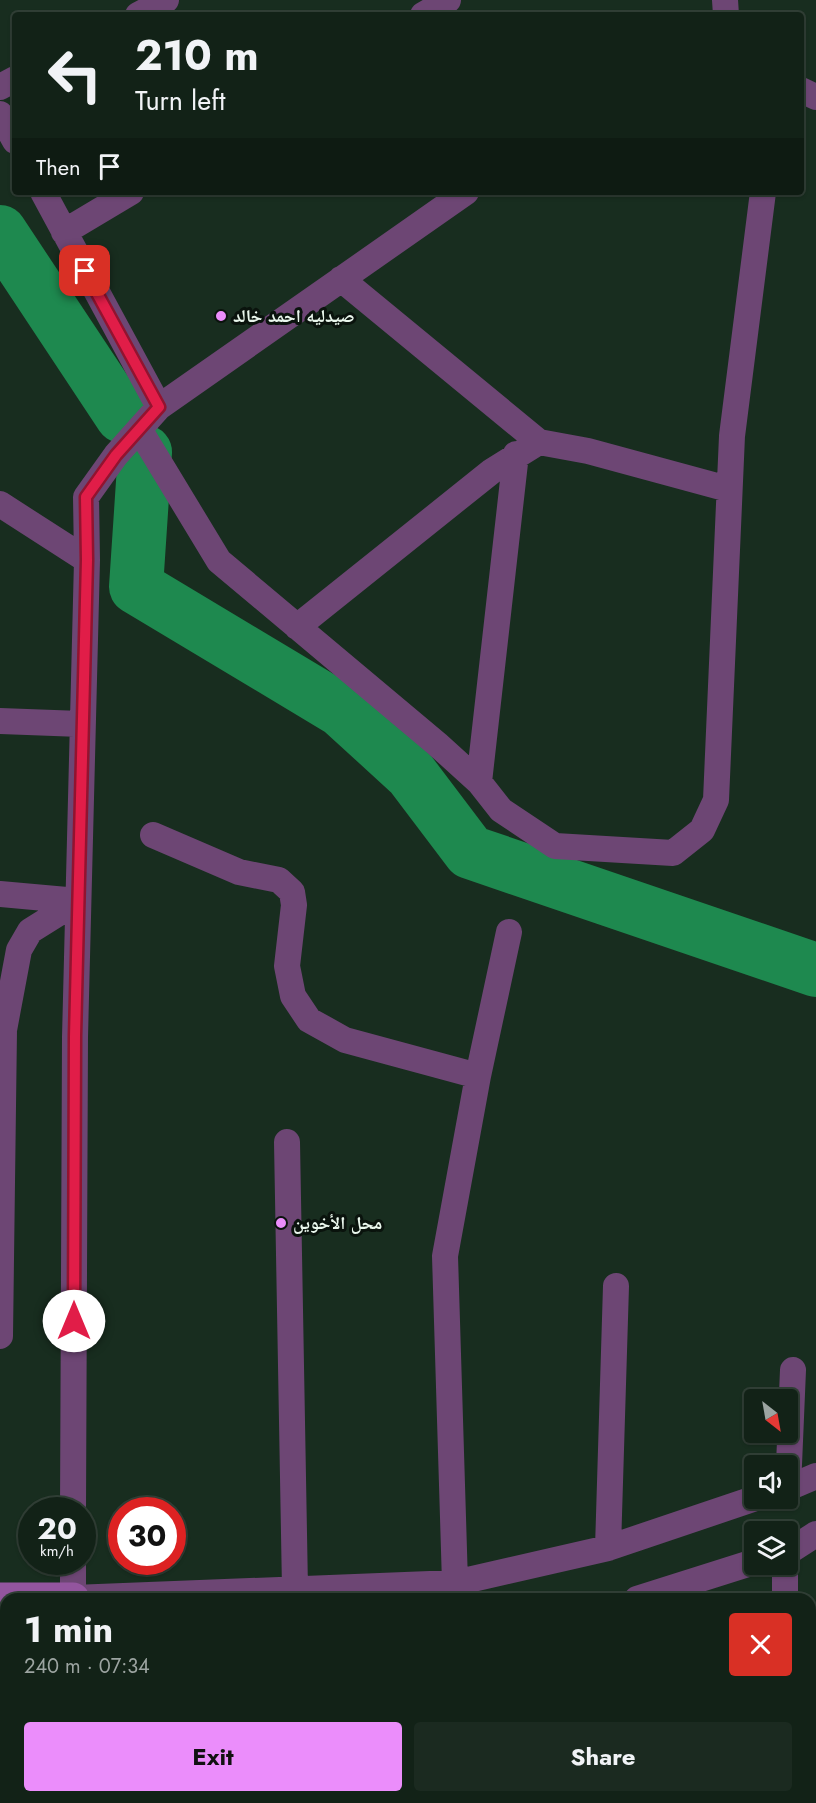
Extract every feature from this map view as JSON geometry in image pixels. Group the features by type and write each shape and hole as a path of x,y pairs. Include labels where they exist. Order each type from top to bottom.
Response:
{"street":[{"path":"144,12 166,0"},
{"path":"428,12 448,0"},
{"path":"0,114 12,136"},
{"path":"44,195 159,407"},
{"path":"64,232 126,195"},
{"path":"73,1497 75,1036 81,724 87,560 86,497 116,455 159,407 462,195"},
{"path":"139,429 219,561 479,782 501,810 555,846 674,853 702,830 716,800 728,489 763,195"},
{"path":"341,279 539,442 588,452 728,489"},
{"path":"297,627 492,471 516,454 539,442"},
{"path":"479,782 516,454"},
{"path":"0,504 87,560"},
{"path":"0,721 81,724"},
{"path":"153,835 239,872 279,880 292,892 294,905 287,966 293,996 309,1020 345,1040 478,1076"},
{"path":"0,894 78,901"},
{"path":"0,1336 2,1030 19,950 30,931 78,901"},
{"path":"455,1583 445,1256 478,1076 509,932"},
{"path":"287,1142 295,1589"},
{"path":"608,1548 616,1286"},
{"path":"789,1455 793,1370"},
{"path":"798,1484 816,1476"},
{"path":"196,1593 455,1583 608,1548 744,1502"},
{"path":"798,1546 816,1534"},
{"path":"656,1593 744,1565"},
{"path":"73,1575 73,1593"},
{"path":"785,1575 785,1593"}],"waterway":[{"path":"0,232 122,416"},
{"path":"145,452 136,587 341,710 411,774 470,852 816,970"}],"place":[{"name":"صيدليه احمد خالد","path":"221,316"},
{"name":"محل الأخوين","path":"281,1223"}],"route":[{"path":"74,1321 75,1036 81,724 87,560 86,497 116,455 159,407 85,271"}]}
